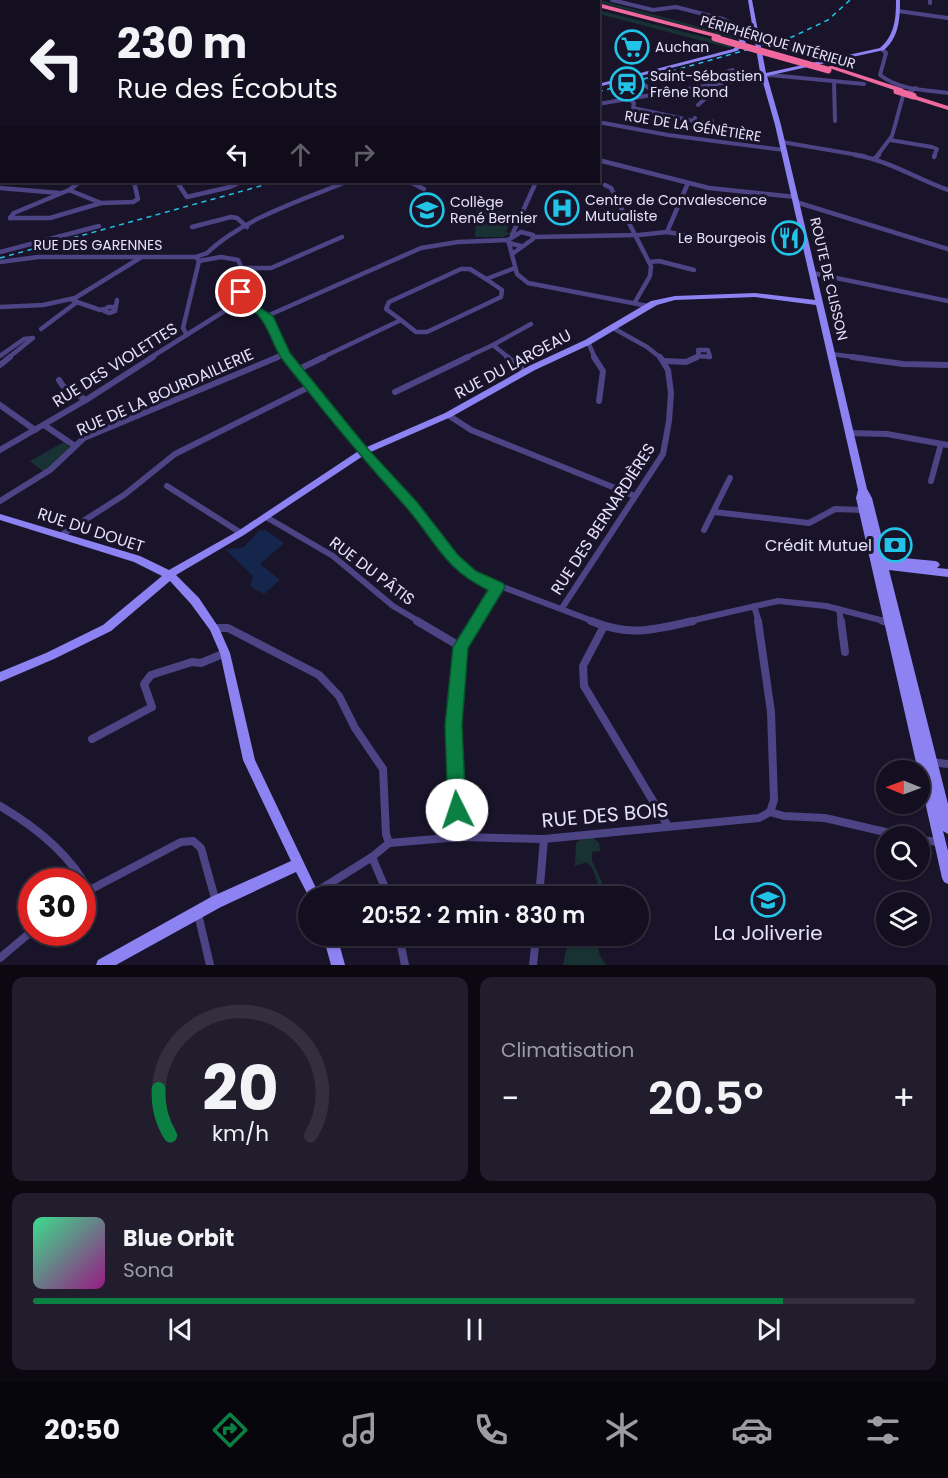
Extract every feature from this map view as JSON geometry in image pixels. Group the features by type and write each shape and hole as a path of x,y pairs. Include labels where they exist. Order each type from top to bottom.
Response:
{"highway":[{"name":"PÉRIPHÉRIQUE INTÉRIEUR","path":"600,7 830,68 915,93 948,106"}],"main road":[{"path":"766,75 882,49 894,33 897,24 898,0"},
{"name":"ROUTE DE CLISSON","path":"751,3 753,28 784,150 862,489 863,510 884,563"},
{"path":"600,85 735,50 743,43 739,30 753,28"},
{"name":"ROUTE DE CLISSON","path":"753,28 762,42 768,72 766,75"},
{"path":"766,64 778,69 792,68"},
{"name":"RUE DU LARGEAU","path":"0,677 107,628 176,570 241,533 363,452 448,415 525,372 588,342 648,306 675,298 746,296 819,303"},
{"name":"ROUTE DE CLISSON","path":"862,489 867,498 884,563 893,623 944,839"},
{"name":"RUE DU DOUET","path":"0,517 63,534 137,559 171,576 195,601 214,627 225,653 249,760 309,886"},
{"path":"884,563 948,567"},
{"path":"884,563 948,573"},
{"name":"ROUTE DE CLISSON","path":"893,623 932,762 948,878"},
{"path":"103,965 216,902 299,864"},
{"path":"333,946 338,965"}],"street":[{"path":"612,0 653,10 676,7 723,19 739,30"},
{"path":"898,10 948,18"},
{"path":"882,49 886,53 881,66 882,77 915,93"},
{"path":"701,78 733,70"},
{"path":"722,73 733,81"},
{"path":"600,104 766,75 864,84"},
{"path":"632,77 658,94"},
{"path":"834,81 835,121"},
{"path":"698,105 709,95 702,87"},
{"path":"875,158 890,140 898,121 903,96 915,93 948,93"},
{"path":"629,99 634,104 633,108 711,124 712,121"},
{"name":"RUE DE LA GÉNÊTIÈRE","path":"600,122 668,135 784,150"},
{"path":"890,140 932,147 937,149 934,156"},
{"path":"782,142 875,158 919,180 948,190"},
{"path":"600,161 688,183 795,200 948,249"},
{"path":"79,183 61,194 14,213 10,218 50,218 101,203 136,201 138,199 134,183"},
{"path":"178,183 187,196 239,183"},
{"path":"188,335 183,328 197,259 216,244 247,227 344,183"},
{"path":"412,183 424,189"},
{"path":"536,183 508,242 515,268 522,280 534,286 648,306"},
{"path":"667,231 688,183"},
{"path":"605,185 611,188 649,262 650,276 635,302"},
{"path":"0,188 61,194"},
{"path":"69,190 76,190 101,203"},
{"path":"192,227 231,217 237,218 247,227"},
{"path":"516,224 534,237 636,235 667,231 735,243"},
{"path":"0,252 99,226"},
{"path":"512,235 525,232"},
{"path":"207,253 213,257 232,257 244,268 271,268 342,237"},
{"path":"512,254 534,237"},
{"path":"267,316 421,248 458,242 508,242 521,246"},
{"name":"RUE DES GARENNES","path":"0,262 38,256 141,256 197,259"},
{"path":"127,263 132,256"},
{"path":"41,329 74,301 127,263 141,256"},
{"path":"197,259 207,261 213,257"},
{"path":"649,262 659,261 694,270"},
{"path":"244,268 241,292 243,302 267,316 285,354 363,452 412,506 453,559 471,575 604,626 643,632 754,606 788,601 839,609 893,623"},
{"path":"486,279 515,268"},
{"path":"461,269 470,269 486,279 502,290 501,297 427,332 416,332 386,309 389,302 461,269"},
{"path":"812,273 948,301"},
{"path":"0,307 74,301 100,310 115,307 117,300"},
{"name":"RUE DES VIOLETTES","path":"0,450 86,400 234,305 243,302"},
{"path":"299,369 401,320"},
{"path":"395,392 531,324"},
{"path":"613,328 664,361 686,362 699,356"},
{"path":"0,356 24,339 33,338 0,365"},
{"path":"588,342 603,371 599,401"},
{"path":"493,345 525,372"},
{"name":"RUE DE LA BOURDAILLERIE","path":"0,501 50,470 84,438 285,354"},
{"path":"831,354 897,364 948,364"},
{"name":"RUE DES BERNARDIÈRES","path":"562,608 663,454 671,411 668,370 664,361"},
{"path":"60,380 63,386 86,400"},
{"path":"63,534 124,495 175,454 311,386"},
{"path":"0,405 35,430"},
{"path":"448,415 471,430 635,496"},
{"path":"44,425 75,446"},
{"path":"849,433 887,434 944,444 931,481"},
{"path":"704,530 730,478"},
{"path":"167,486 241,533"},
{"path":"714,512 809,523 835,509 863,510"},
{"name":"RUE DU PÂTIS","path":"266,517 333,556 393,606 460,647"},
{"path":"460,837 453,725 460,647 498,587"},
{"path":"754,606 759,623 771,712 774,800 770,812"},
{"path":"839,609 845,652"},
{"path":"604,626 583,666 584,686 618,747 668,826"},
{"path":"214,627 228,628 320,675 339,696 355,728 383,769 387,834 390,843 330,886"},
{"path":"92,739 152,707 144,684 151,675 192,662 201,663 225,653"},
{"path":"932,762 948,764"},
{"path":"0,806 31,824 75,868"},
{"name":"RUE DES BOIS","path":"390,843 460,837 544,839 759,818 770,812 784,816 825,818 876,830"},
{"path":"540,886 544,839"},
{"path":"96,887 181,842 193,841 201,848 216,902"},
{"path":"372,857 384,886"},
{"path":"198,914 210,965"},
{"path":"0,958 18,943"},
{"path":"401,946 405,965"},
{"path":"533,965 535,946"}],"green space":[{"path":"600,0 734,36 736,39 600,3"},
{"path":"600,11 735,45 730,48 600,14"},
{"path":"477,207 513,214 506,232 511,233 503,237 475,237"},
{"path":"64,442 70,448 44,472 30,461"},
{"path":"583,838 593,838 599,843 600,851 592,852 592,861 604,886 598,886 593,869 587,862 575,866 576,843"},
{"path":"567,946 600,946 600,956 606,965 563,965"}],"water":[{"path":"265,530 284,543 260,564 280,580 264,594 250,586 253,576 225,549 243,548 259,531"}],"railway":[{"path":"600,91 792,37 828,20 850,0"},
{"path":"0,258 271,183"}],"place":[{"name":"Auchan","path":"632,47"},
{"name":"Saint-Sébastien Frêne Rond","path":"627,84"},
{"name":"Centre de Convalescence Mutualiste","path":"562,208"},
{"name":"Collège René Bernier","path":"427,210"},
{"name":"Le Bourgeois","path":"789,238"},
{"name":"Crédit Mutuel","path":"895,545"},
{"name":"La Joliverie","path":"768,900"}],"route":[{"path":"241,292 243,302 269,318 285,354 363,452 412,506 453,559 471,575 498,587 460,647 453,725 457,810"}]}
